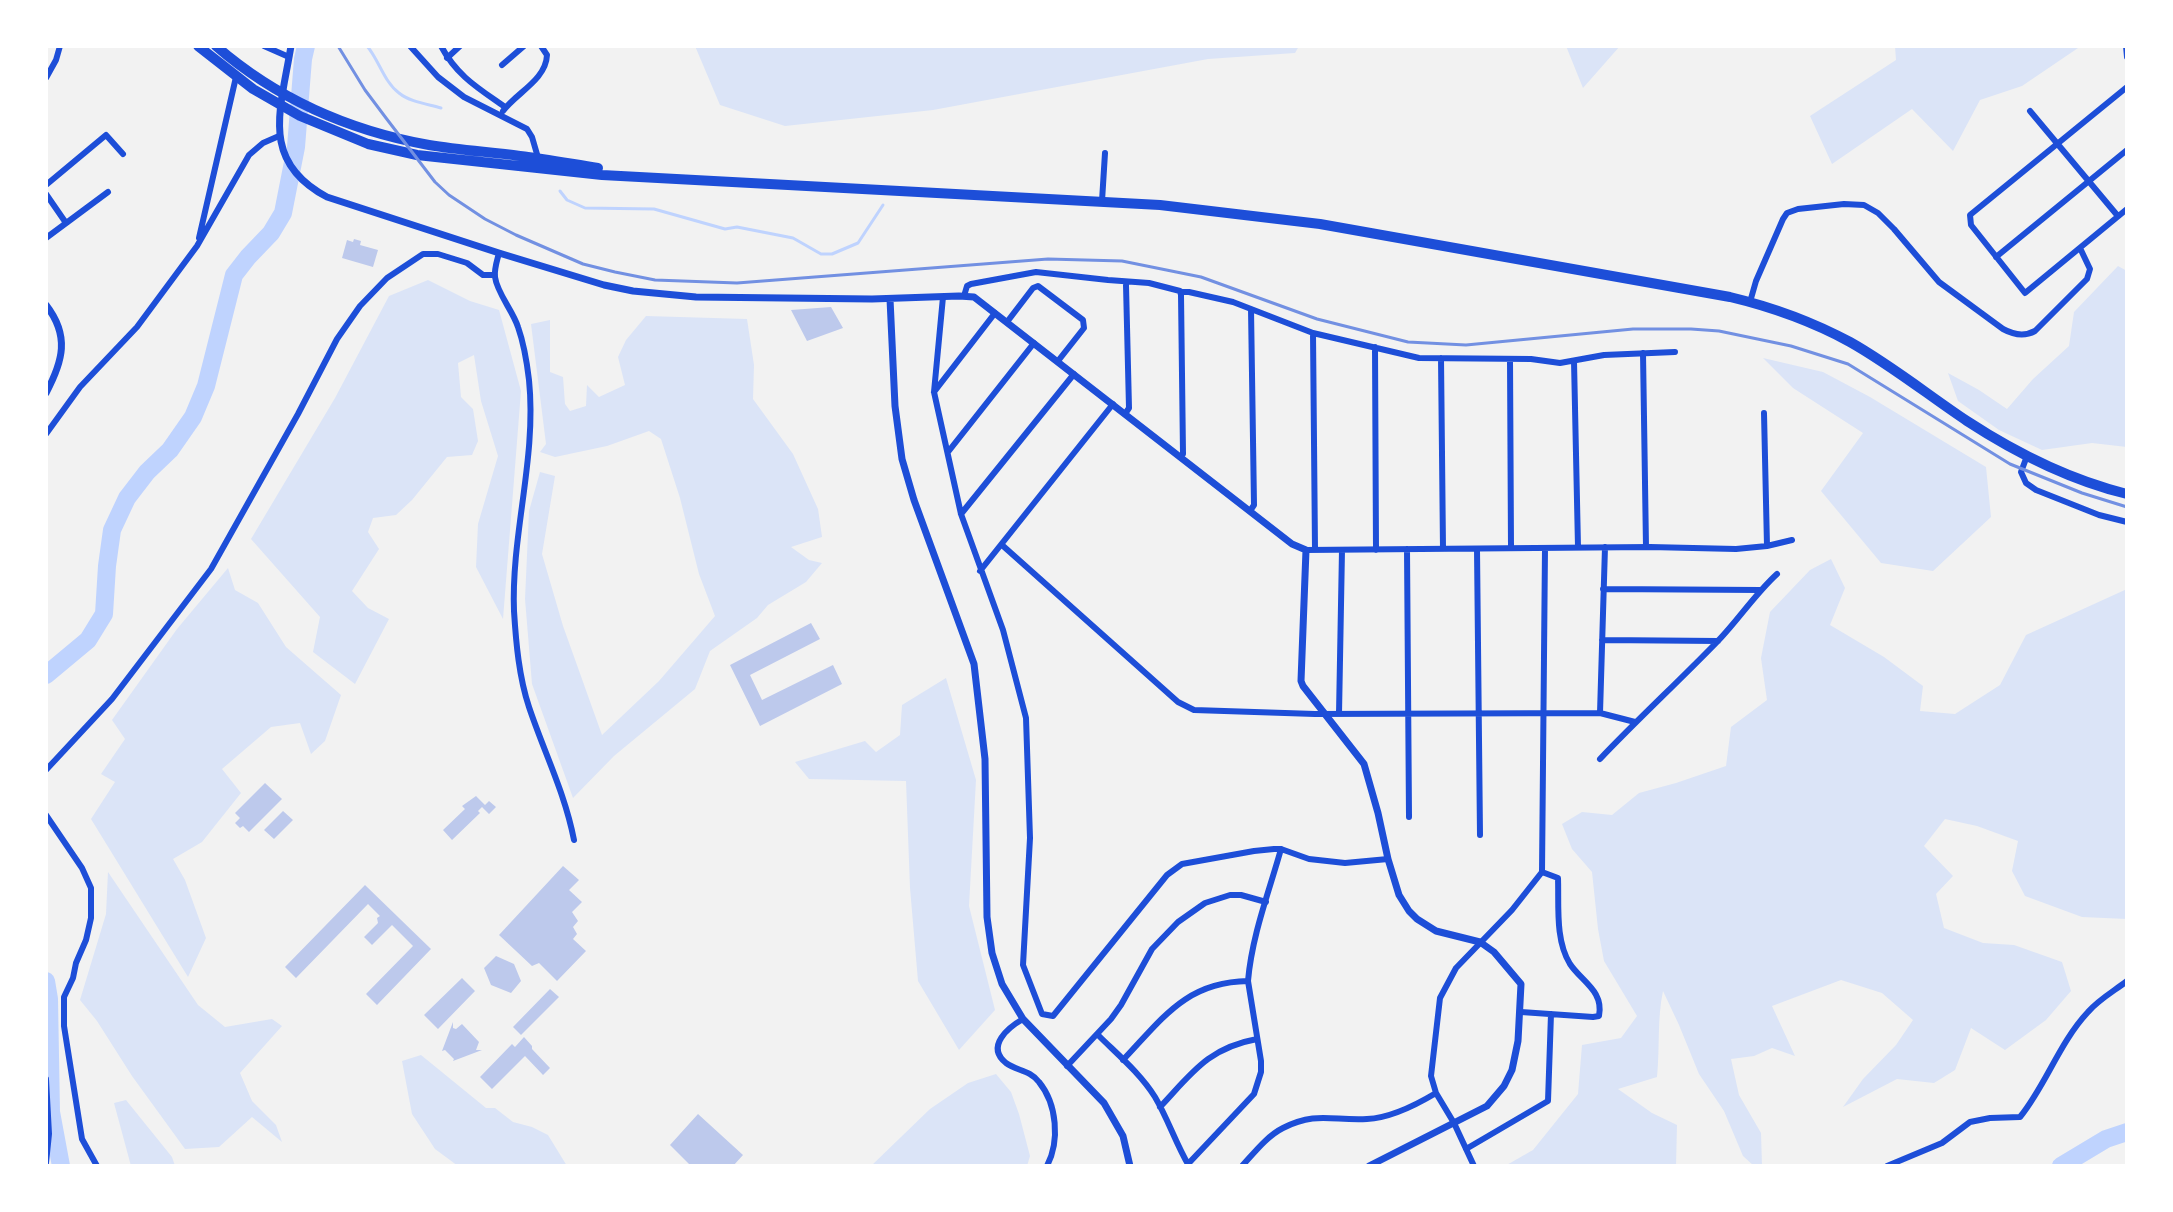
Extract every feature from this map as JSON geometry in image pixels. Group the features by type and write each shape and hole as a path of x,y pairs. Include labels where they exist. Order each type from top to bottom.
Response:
{"highway":[{"path":"198,46 264,96 314,123 392,150 700,180 1160,205 1320,224 1750,302 1805,321 1849,342 1970,423 2027,456 2070,476 2127,494"},
{"path":"216,46 266,83 317,111 354,126 454,154"}],"street":[{"path":"46,78 60,46"},
{"path":"264,46 289,57"},
{"path":"291,46 279,136 286,158 315,191 340,203 604,285 653,294 890,299 964,296 978,299 1292,544 1306,550 1710,549 1767,546 1792,540"},
{"path":"410,46 453,89 527,129 537,164"},
{"path":"441,46 465,79 505,107"},
{"path":"447,58 460,46"},
{"path":"502,65 524,46"},
{"path":"501,115 546,64 547,55 541,46"},
{"path":"2126,46 2127,57"},
{"path":"197,246 236,77"},
{"path":"2127,87 1970,215 1971,225 2025,293 2127,209"},
{"path":"2030,111 2117,215"},
{"path":"46,185 106,135 123,154"},
{"path":"46,434 80,387 137,327 197,246 249,155 263,143 279,136"},
{"path":"1996,257 2127,150"},
{"path":"1102,201 1105,153"},
{"path":"46,238 108,192"},
{"path":"46,194 66,223"},
{"path":"1750,302 1783,219 1787,213 1798,209 1857,203 1871,208 1894,229 1939,282 2003,329 2015,334 2025,335 2035,331 2087,279 2090,269 2080,248"},
{"path":"46,770 112,699 211,569 337,339 360,306 387,278 427,253 467,263 483,275 495,275"},
{"path":"499,253 496,283 520,333 531,405 515,562 514,612 518,652 529,706 566,803 574,840"},
{"path":"964,296 967,286 978,282 1036,272 1149,283 1228,300 1313,333 1414,357 1531,359 1556,363 1604,355 1675,352"},
{"path":"1125,414 1129,408 1126,285"},
{"path":"1007,322 1033,288 1038,286 1083,320 1084,328 1058,361"},
{"path":"1180,457 1183,454 1181,292"},
{"path":"943,297 934,392 961,514 1003,630 1026,718 1030,838 1023,965 1042,1014 1053,1016 1167,875 1182,864 1281,849 1309,859 1345,863 1388,859"},
{"path":"890,299 896,418 902,459 974,664 985,759 987,917 992,953 1002,984 1023,1019 1104,1103 1123,1136 1130,1166"},
{"path":"46,305 56,318 62,343 56,374 46,393"},
{"path":"1250,511 1254,505 1251,309"},
{"path":"934,392 995,313"},
{"path":"1313,333 1315,550"},
{"path":"948,452 1034,343"},
{"path":"1375,347 1376,550"},
{"path":"1643,353 1646,547"},
{"path":"1441,358 1443,549"},
{"path":"1510,359 1511,548"},
{"path":"1574,361 1578,547"},
{"path":"961,514 1074,374"},
{"path":"980,571 1113,404"},
{"path":"1764,413 1767,546"},
{"path":"2027,456 2021,472 2030,487 2127,522"},
{"path":"1002,545 1184,706 1194,710 1324,714 1600,713 1635,722"},
{"path":"1600,713 1605,547"},
{"path":"1474,1166 1436,1093 1431,1076 1440,998 1456,968 1512,910 1542,872 1545,548"},
{"path":"1407,549 1409,817"},
{"path":"1477,549 1480,835"},
{"path":"1306,550 1301,681 1364,764 1399,895 1417,919 1436,931 1480,942 1494,952 1521,984 1518,1041 1512,1070 1504,1086 1487,1106 1369,1166"},
{"path":"1339,714 1342,550"},
{"path":"1600,759 1718,641 1777,574"},
{"path":"1603,589 1760,590"},
{"path":"1602,640 1718,641"},
{"path":"46,815 82,868 91,888 91,918 64,997 64,1026 82,1139 97,1166"},
{"path":"1098,1035 1145,1083 1189,1165 1254,1094 1261,1072 1248,981 1251,955 1281,849"},
{"path":"1521,1012 1593,1017 1599,1016 1601,1006 1597,994 1570,964 1563,947 1558,878 1542,872"},
{"path":"1067,1066 1098,1035 1121,1005 1152,949 1178,922 1205,903 1230,895 1266,902"},
{"path":"1123,1060 1171,1010 1197,991 1226,981 1248,981"},
{"path":"1887,1166 1942,1143 1970,1122 2020,1117 2031,1104 2062,1047 2088,1011 2127,981"},
{"path":"1466,1149 1548,1101 1551,1014"},
{"path":"1023,1019 1002,1034 999,1051 1007,1063 1029,1072 1046,1093 1056,1131 1047,1166"},
{"path":"1160,1107 1209,1057 1229,1046 1257,1039"},
{"path":"46,1079 49,1134 46,1163"},
{"path":"1242,1166 1272,1135 1301,1120 1312,1117 1385,1117 1436,1093"}],"shaded area":[{"path":"695,46 1299,46 1295,53 1208,59 933,110 785,126 720,105"},
{"path":"1566,46 1620,46 1583,88"},
{"path":"1895,46 2081,46 2022,86 1980,100 1953,151 1912,109 1832,164 1810,116 1896,60"},
{"path":"2118,266 2127,271 2127,447 2092,443 2042,450 1999,430 1958,401 1948,373 2007,409 2033,379 2069,346 2074,312"},
{"path":"428,280 470,301 499,310 521,391 503,619 476,567 478,524 498,456 481,401 474,355 458,363 461,397 473,409 478,441 472,455 447,457 396,515 373,518 368,532 379,549 352,591 368,608 389,619 355,684 313,652 320,617 251,539 335,398 389,296"},
{"path":"646,316 747,319 754,365 753,399 793,454 818,509 822,537 791,547 809,560 822,563 806,582 768,605 757,618 710,651 695,689 614,756 573,798 532,684 525,599 529,511 540,472 555,476 542,554 563,626 602,735 659,681 715,616 699,574 661,439 649,431 607,446 555,457 540,452 546,444 531,324 550,320 550,372 563,377 565,404 570,411 586,406 587,385 599,397 625,385 618,357 626,340"},
{"path":"1763,358 1823,372 1986,467 1991,517 1933,571 1881,563 1821,491 1863,433 1793,388"},
{"path":"1831,559 1845,588 1830,625 1884,657 1923,686 1920,711 1955,714 2000,685 2026,635 2127,589 2127,919 2082,917 2025,896 2012,871 2018,841 1977,826 1945,819 1924,846 1953,876 1936,894 1944,928 1983,943 2014,945 2062,962 2071,991 2046,1020 2005,1050 1971,1028 1955,1070 1934,1083 1897,1079 1843,1107 1863,1079 1896,1045 1913,1020 1882,993 1841,980 1772,1006 1795,1056 1772,1048 1754,1056 1731,1059 1739,1095 1761,1133 1762,1166 1754,1166 1743,1156 1724,1111 1699,1074 1663,991 1657,1077 1618,1089 1652,1113 1677,1125 1676,1166 1505,1166 1533,1150 1578,1094 1582,1045 1621,1038 1637,1016 1604,961 1592,872 1572,849 1562,824 1582,812 1612,815 1639,793 1726,766 1731,727 1767,700 1761,658 1770,612 1810,570"},
{"path":"228,568 235,590 258,603 286,647 341,695 325,741 311,754 300,723 271,727 222,769 241,793 202,842 173,859 185,880 206,938 188,977 91,819 115,782 101,774 125,739 112,720 177,629"},
{"path":"946,678 976,780 969,906 995,1010 959,1050 918,981 910,888 906,781 809,779 795,762 865,741 876,752 900,735 902,705"},
{"path":"108,872 198,1005 225,1027 272,1019 282,1026 240,1073 252,1101 276,1125 282,1142 252,1117 219,1147 185,1149 80,1000 106,914"},
{"path":"421,1055 486,1108 495,1108 513,1122 548,1135 567,1166 458,1166 435,1149 412,1114 402,1061"},
{"path":"996,1074 1011,1092 1019,1114 1030,1156 1027,1166 871,1166 930,1109 968,1083"},
{"path":"126,1100 172,1157 175,1166 131,1166 114,1103"}],"building":[{"path":"354,239 361,241 360,245 378,250 373,267 342,258 347,240 353,242"},
{"path":"831,307 843,328 807,341 791,310"},
{"path":"811,623 820,639 750,675 762,700 833,665 842,684 760,726 730,665"},
{"path":"265,783 282,799 249,832 235,823 240,818 235,813"},
{"path":"476,796 485,805 489,801 496,807 489,814 482,807 478,811 480,813 452,840 443,830 465,809 462,806"},
{"path":"283,811 293,820 274,839 264,830"},
{"path":"563,866 579,880 569,890 582,902 572,912 578,921 573,927 577,934 573,939 586,951 557,981 539,963 532,966 499,935"},
{"path":"365,885 431,949 377,1005 366,994 413,946 392,925 372,945 364,937 378,923 380,916 368,904 296,978 285,967"},
{"path":"496,956 514,964 521,981 511,993 491,985 484,968"},
{"path":"462,978 475,991 438,1029 424,1015"},
{"path":"550,989 559,997 521,1035 513,1027"},
{"path":"453,1022 456,1029 462,1024 479,1042 476,1050 482,1050 453,1061 445,1050 442,1051"},
{"path":"524,1037 550,1068 543,1075 525,1056 492,1089 480,1077 512,1044 515,1047"},
{"path":"698,1114 743,1155 733,1166 691,1166 670,1145"}],"waterway":[{"path":"46,675 88,640 104,614 112,530 127,498 147,472 170,450 193,417 206,386 234,275 271,233 283,213 296,147 306,46"},
{"path":"367,46 389,83 399,93 413,101 441,108"},
{"path":"560,191 567,200 585,208 654,209 725,229 737,227 793,238 821,254 832,254 858,243 883,205"},
{"path":"46,981 51,1112 61,1166"},
{"path":"2061,1166 2106,1139 2127,1132"}],"railway":[{"path":"338,46 365,90 435,182 449,195 516,235 583,264 655,280 737,283 1048,259 1122,261 1201,277 1317,319 1408,342 1466,345 1633,329 1719,331 1791,346 1848,364 2010,464 2127,507"}]}
